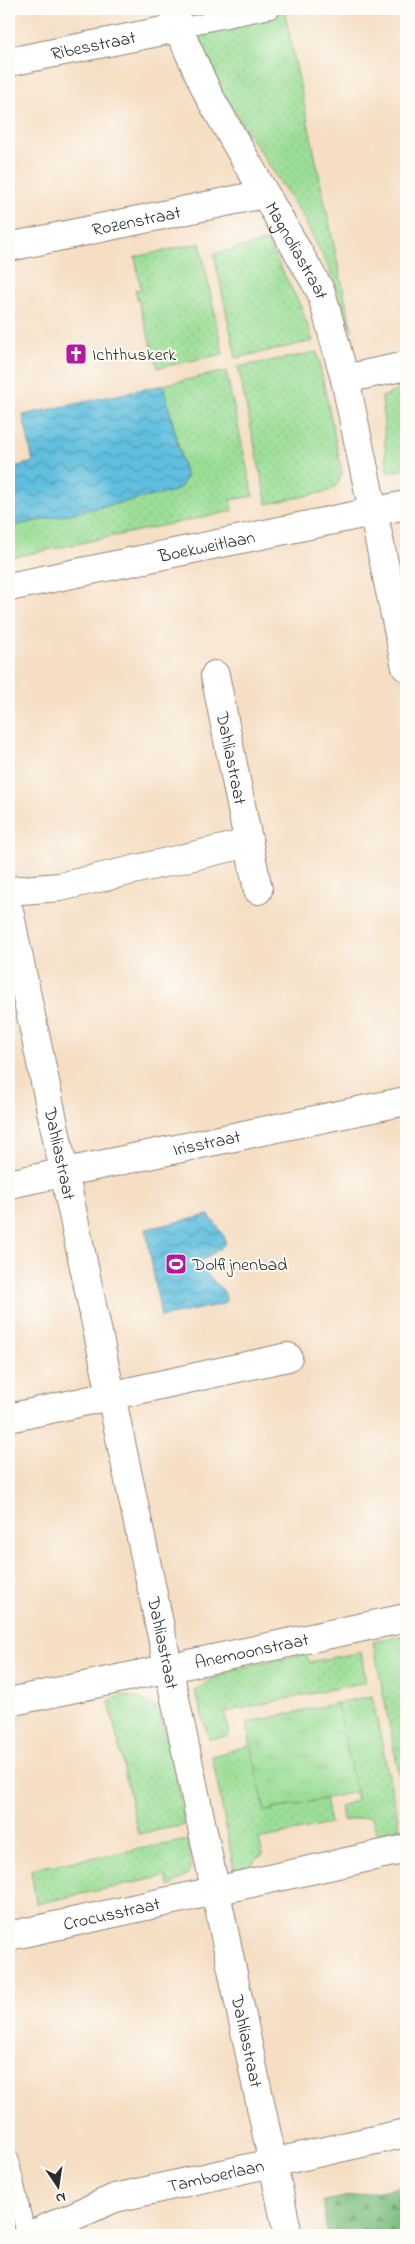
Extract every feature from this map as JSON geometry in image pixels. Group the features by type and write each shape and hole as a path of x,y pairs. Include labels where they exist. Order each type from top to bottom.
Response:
{"street":[{"name":"Ribesstraat","path":"9,62 176,19"},
{"name":"Magnoliastraat","path":"176,19 209,96 321,292 346,379 406,667"},
{"name":"Rozenstraat","path":"9,247 264,194"},
{"path":"346,379 406,366"},
{"name":"Boekweitlaan","path":"9,587 406,505"},
{"name":"Dahliastraat","path":"215,674 258,890"},
{"path":"9,891 60,887 249,843"},
{"name":"Dahliastraat","path":"9,911 288,2235"},
{"name":"Irisstraat","path":"9,1184 406,1101"},
{"path":"9,1418 288,1357"},
{"name":"Anemoonstraat","path":"9,1702 406,1618"},
{"path":"215,1890 406,1850"},
{"name":"Crocusstraat","path":"9,1936 215,1890"},
{"name":"Tamboerlaan","path":"31,2235 61,2230 115,2198 406,2133"}],"lane":[{"path":"176,19 271,9"},
{"path":"9,2158 26,2235"}],"green space":[{"path":"194,9 284,9 352,331 330,271 303,217 237,116 202,53"},
{"path":"267,241 301,307 313,341 236,358 214,254"},
{"path":"200,243 223,354 158,368 135,290 141,289 135,257"},
{"path":"317,352 342,472 338,484 329,491 267,504 238,367"},
{"path":"226,371 253,496 230,500 233,511 9,558 9,527 176,490 186,477 163,385"},
{"path":"406,387 406,469 387,473 382,397"},
{"path":"406,1635 406,1810 373,1641"},
{"path":"361,1652 366,1682 225,1712 229,1736 209,1739 195,1691 219,1676 247,1666 305,1654 310,1662"},
{"path":"121,1695 147,1701 157,1711 163,1724 173,1760 185,1825 138,1834 109,1701"},
{"path":"372,1696 400,1829 377,1834 371,1816 343,1821 340,1806 357,1800 337,1703"},
{"path":"337,1703 356,1792 265,1811 246,1723"},
{"path":"251,1745 265,1811 325,1798 330,1824 259,1839 263,1855 256,1859 248,1869 234,1869 212,1756"},
{"path":"188,1840 191,1857 190,1869 184,1877 169,1887 165,1876 36,1904 31,1869"},
{"path":"406,2185 406,2235 405,2235 396,2188"},
{"path":"396,2188 405,2235 327,2235 323,2201"}],"water":[{"path":"163,385 186,477 181,487 171,492 9,527 9,468 33,462 23,415"},
{"name":"Dolfijnenbad","path":"209,1215 222,1233 225,1242 219,1250 201,1261 201,1267 225,1293 226,1301 223,1304 161,1317 146,1229"}],"place":[{"name":"Ichthuskerk","path":"76,354"},
{"name":"Dolfijnenbad","path":"176,1264"}]}
